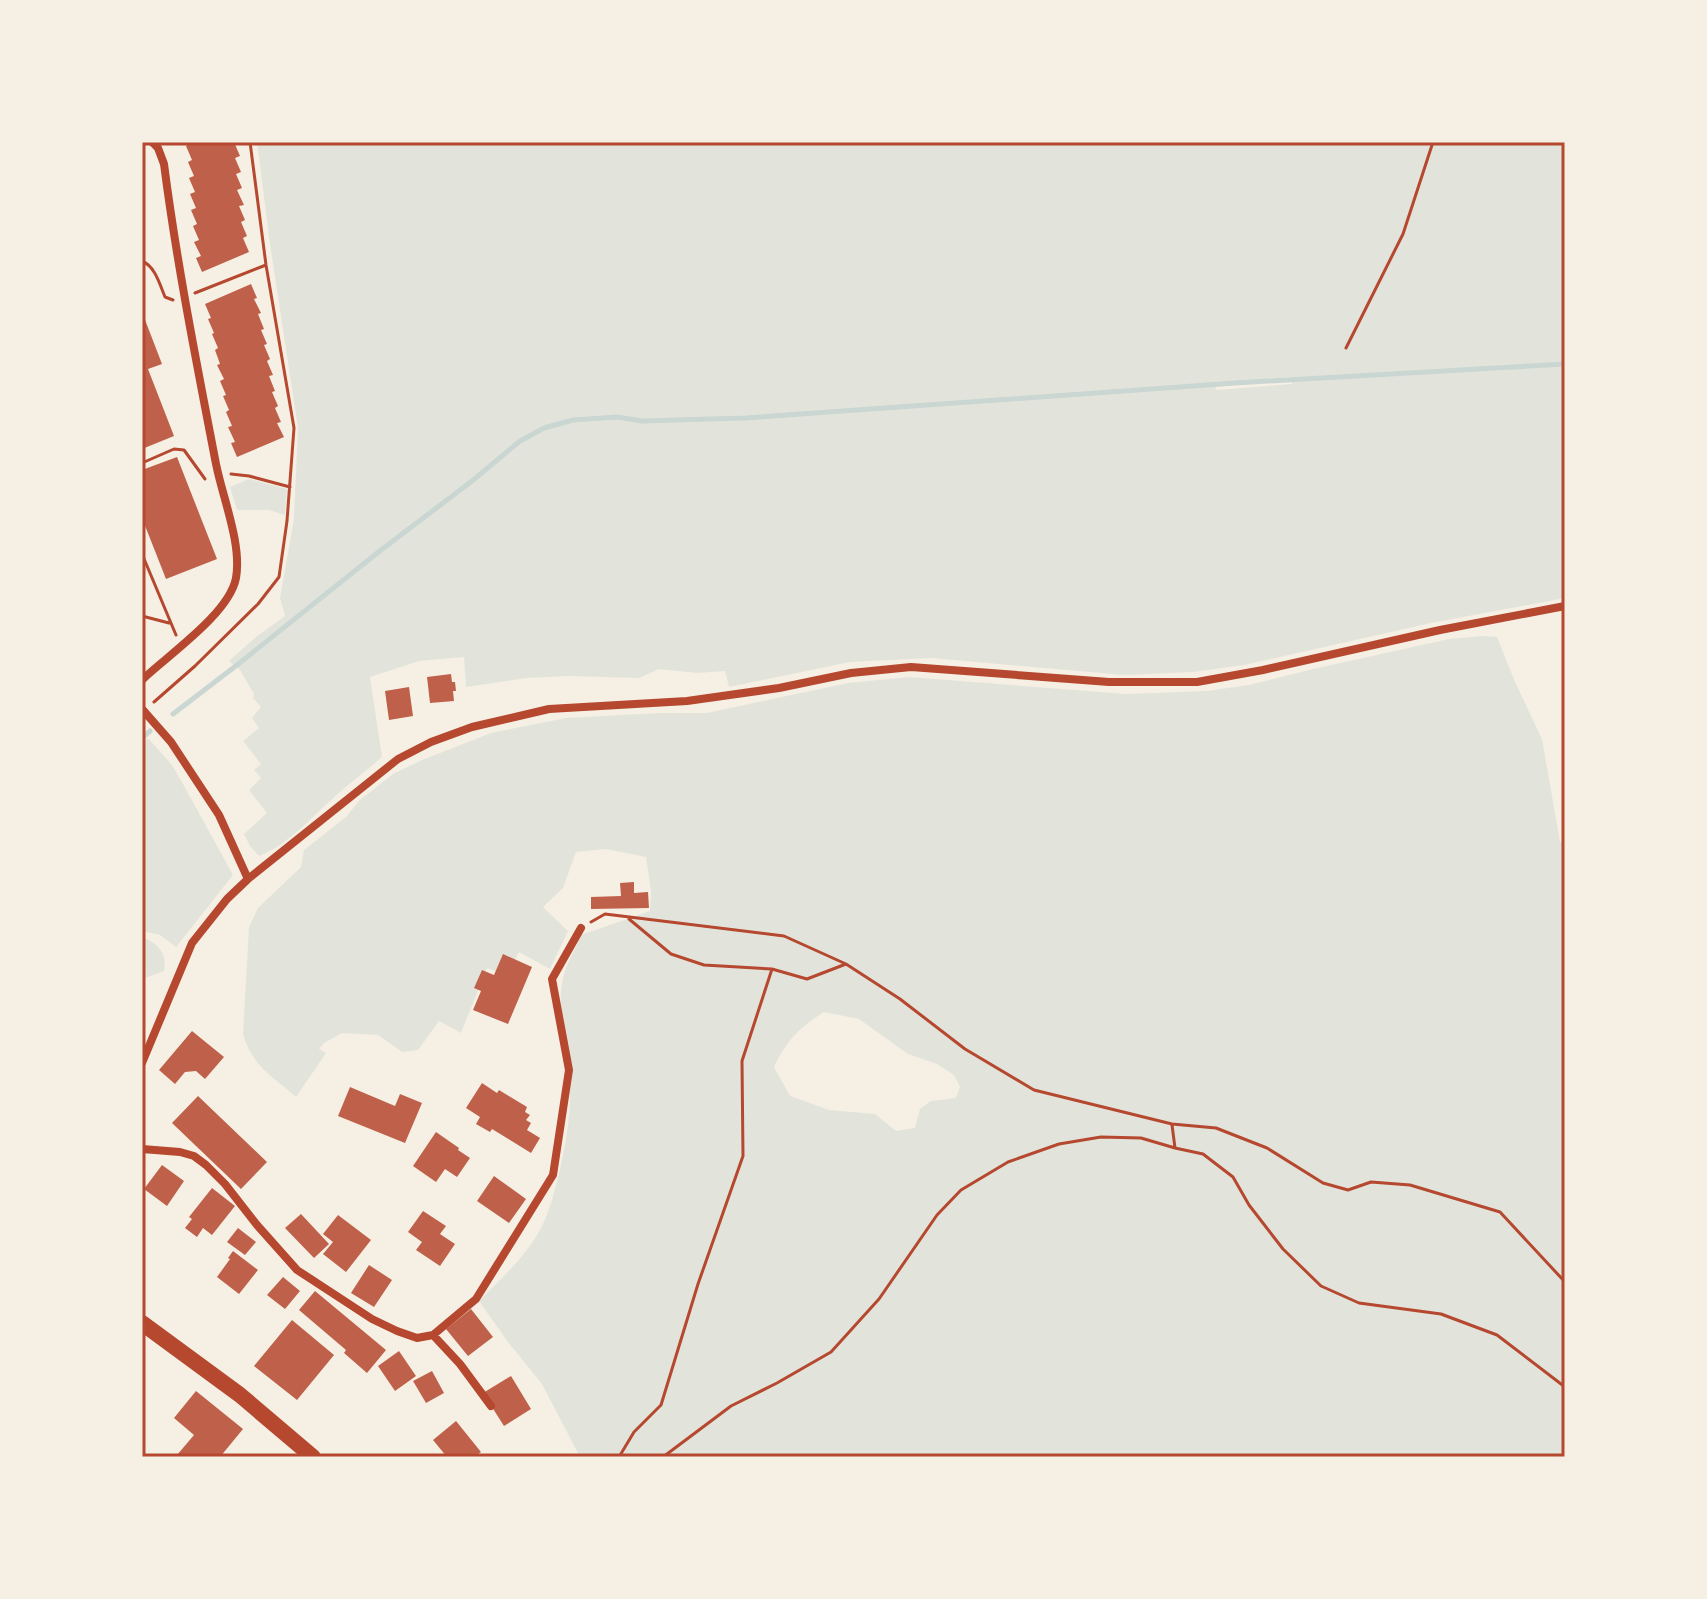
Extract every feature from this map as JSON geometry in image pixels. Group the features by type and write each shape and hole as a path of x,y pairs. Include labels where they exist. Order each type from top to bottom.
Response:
{"main road":[{"path":"142,1323 240,1395 313,1457"}],"street":[{"path":"142,680 208,621 230,594 236,578 236,554 183,298 164,164 152,142"},
{"path":"142,1063 192,943 227,899 398,759 431,742 472,727 549,709 687,701 779,688 851,673 911,667 1109,682 1197,682 1565,606"},
{"path":"143,710 171,742 219,815 248,879"},
{"path":"142,1149 194,1156 225,1184 297,1270 372,1319 397,1331 417,1338 433,1335 476,1299 553,1175 569,1070 552,979 581,928"},
{"path":"433,1335 460,1364 491,1406"}],"path":[{"path":"143,710 195,666 258,604 279,577 294,428 266,265 250,142"},
{"path":"1346,348 1403,234 1433,142"},
{"path":"142,261 148,263 154,272 165,297 174,300 266,265"},
{"path":"142,463 174,449 184,450 203,478 210,480 230,474 290,487"},
{"path":"142,554 171,624 184,643"},
{"path":"142,616 171,624"},
{"path":"581,928 605,914 784,936 846,964 900,999 965,1049 1034,1090 1172,1124 1216,1128 1267,1148 1323,1183 1348,1190 1371,1182 1410,1185 1500,1212 1565,1282"},
{"path":"626,917 671,954 704,965 772,969 807,979 846,964"},
{"path":"619,1457 634,1432 661,1405 698,1284 743,1156 742,1061 772,969"},
{"path":"1172,1124 1175,1148"},
{"path":"663,1457 731,1406 831,1352 879,1299 937,1215 961,1190 1008,1162 1059,1144 1101,1137 1141,1138 1203,1154 1233,1177 1249,1205 1283,1249 1321,1286 1359,1303 1441,1314 1497,1335 1565,1387"}],"shaded area":[{"path":"257,142 1565,142 1565,598 1431,623 1244,665 1193,672 1124,675 931,658 850,662 729,687 725,671 697,673 659,669 639,678 526,678 466,687 464,657 419,661 370,677 382,757 288,839 259,856 244,834 267,813 249,790 261,778 254,770 261,764 243,741 259,728 252,718 261,707 253,698 254,694 240,670 229,661 285,616 280,598 294,519 298,428","holes":["1292,377 1292,384 1217,390 1213,383"]},
{"path":"249,479 287,489 285,515 269,510 237,510 230,487"},
{"path":"1497,637 1542,739 1560,842 1565,843 1565,1457 580,1457 542,1384 479,1301 530,1246 547,1214 557,1181 570,1109 561,1004 566,969 581,935 650,911 651,891 646,857 606,849 576,852 563,888 543,907 568,931 550,969 519,952 506,975 487,968 461,1033 439,1021 418,1050 402,1052 378,1035 342,1033 319,1049 326,1053 296,1097 258,1063 243,1034 249,927 258,908 301,867 304,850 393,774 491,733 566,718 707,713 848,683 909,677 1126,694 1207,691 1249,685 1449,639","holes":["824,1012 859,1019 908,1054 937,1064 954,1075 960,1087 956,1098 931,1101 920,1109 915,1128 896,1131 875,1114 829,1110 790,1096 774,1067 794,1035"]},
{"path":"148,738 172,765 233,875 176,947 160,935 142,931 142,743"},
{"path":"142,937 160,950 165,965 164,971 142,979"}],"building":[{"path":"188,142 234,142 240,156 235,158 241,172 236,174 242,188 237,190 244,205 239,206 247,236 243,238 249,252 202,272 196,258 201,256 194,242 199,240 191,210 196,208 190,194 195,192 189,178 194,176 188,162 192,160 186,146"},
{"path":"251,284 261,313 258,314 264,329 261,330 270,359 267,361 273,375 269,376 281,422 277,423 284,437 237,457 228,427 232,426 226,412 229,410 223,396 226,395 220,381 224,379 217,365 220,364 215,350 218,348 205,304"},
{"path":"142,312 162,364 148,369 174,436 142,449"},
{"path":"177,457 217,559 166,579 142,518 142,470"},
{"path":"451,674 456,691 453,691 454,701 430,703 427,677"},
{"path":"409,687 413,716 389,720 385,691"},
{"path":"634,882 634,893 648,892 649,908 591,909 591,897 621,896 620,883"},
{"path":"503,954 532,967 508,1024 473,1010 481,991 474,988 482,970 494,975"},
{"path":"192,1031 224,1057 205,1079 196,1071 185,1072 175,1084 159,1070"},
{"path":"482,1083 527,1107 525,1112 530,1115 526,1120 531,1123 527,1130 540,1138 531,1153 492,1129 490,1132 476,1124 480,1117 466,1108"},
{"path":"350,1087 395,1106 400,1094 422,1103 405,1143 338,1116"},
{"path":"198,1096 267,1162 241,1189 172,1123"},
{"path":"436,1132 470,1158 457,1177 445,1169 436,1182 413,1166"},
{"path":"162,1165 184,1181 167,1206 144,1189"},
{"path":"494,1176 526,1199 509,1223 477,1201"},
{"path":"212,1188 235,1206 212,1235 203,1228 197,1237 185,1228 192,1219 189,1217"},
{"path":"423,1211 446,1226 440,1234 455,1244 440,1266 416,1250 422,1242 408,1232"},
{"path":"301,1214 329,1244 314,1258 285,1228"},
{"path":"338,1215 371,1240 346,1272 323,1254 333,1242 323,1234"},
{"path":"238,1228 256,1242 245,1255 227,1242"},
{"path":"233,1251 258,1270 239,1294 217,1277"},
{"path":"369,1265 392,1280 374,1307 351,1293"},
{"path":"283,1277 300,1291 285,1309 267,1295"},
{"path":"315,1291 386,1350 367,1373 344,1353 346,1350 299,1310"},
{"path":"471,1309 493,1337 468,1356 446,1329"},
{"path":"292,1320 334,1355 297,1400 254,1366"},
{"path":"399,1351 416,1376 395,1391 378,1366"},
{"path":"432,1371 444,1393 426,1403 413,1381"},
{"path":"511,1376 531,1409 504,1426 483,1393"},
{"path":"196,1391 243,1429 220,1457 177,1455 194,1435 174,1418"},
{"path":"456,1421 481,1452 474,1457 447,1457 433,1440"}],"waterway":[{"path":"173,714 520,441 544,428 573,420 617,417 642,421 745,418 1235,383 1565,364"},
{"path":"142,738 150,731"}]}
